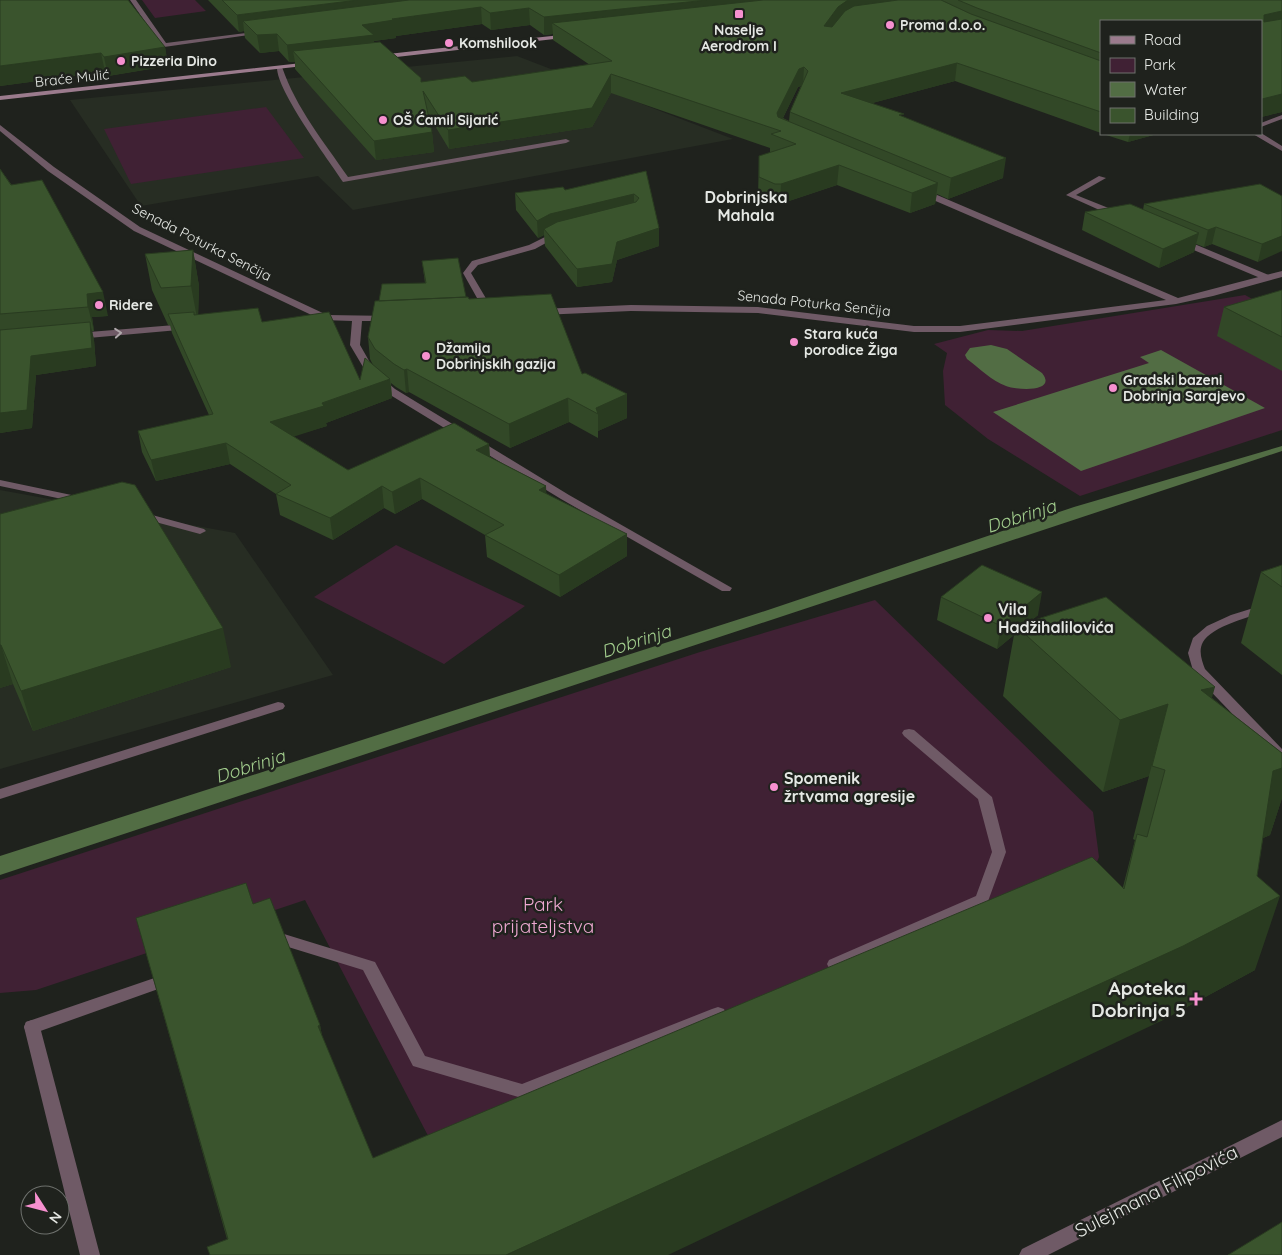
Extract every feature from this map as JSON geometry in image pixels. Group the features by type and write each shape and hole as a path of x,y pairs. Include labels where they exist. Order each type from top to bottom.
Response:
{"street":[{"path":"134,0 164,45 273,31"},
{"path":"370,58 581,34"},
{"name":"Braće Mulić","path":"0,98 316,64"},
{"path":"279,68 282,79 290,93 346,180 566,141"},
{"path":"1262,125 1282,117"},
{"name":"Senada Poturka Senčija","path":"0,128 52,169 137,229 325,318"},
{"path":"1259,135 1282,149"},
{"path":"1102,178 1070,195 1124,218"},
{"path":"910,187 1176,300"},
{"path":"490,314 467,273 475,264 532,247 554,235 572,231"},
{"path":"1169,236 1268,278"},
{"name":"Senada Poturka Senčija","path":"528,312 631,308 758,310 914,329 960,329 1176,300 1210,294 1282,274"},
{"name":"Senada Poturka Senčija","path":"306,320 325,318 395,318"},
{"path":"357,319 355,345 372,375 391,391 565,497 726,588"},
{"path":"67,337 200,326"},
{"path":"0,483 89,502"},
{"path":"126,511 200,530"},
{"path":"1282,603 1210,628 1198,640 1194,656 1199,671 1282,755"},
{"path":"0,794 278,706"},
{"path":"820,971 982,900 999,852 985,796 909,733"},
{"path":"256,950 284,940 369,966 419,1061 522,1091 730,1009"},
{"path":"90,1255 32,1027 182,975"},
{"name":"Sulejmana Filipovića","path":"1030,1255 1282,1128"}],"shaded area":[{"name":"OŠ Ćamil Sijarić","path":"517,56 733,139 353,210 318,176 141,206 70,100"},
{"path":"0,490 235,533 333,675 0,769"}],"green space":[{"path":"142,0 195,0 206,11 155,18"},
{"path":"266,107 304,158 131,184 104,129"},
{"name":"Gradski bazeni Dobrinja Sarajevo","path":"1245,295 1282,315 1282,430 1080,496 988,439 945,405 943,371 947,353 934,344 988,330 1022,331"},
{"path":"396,545 525,606 444,664 314,597"},
{"name":"Park prijateljstva","path":"875,600 1093,812 1099,857 1080,904 448,1174 305,900 36,990 0,993 0,880 700,652"}],"water":[{"path":"991,345 1007,349 1042,373 1045,384 1040,387 1026,389 1006,386 986,374 967,359 965,355 970,348"},
{"path":"1161,350 1265,408 1081,471 993,412 1149,363 1140,357"},
{"name":"Dobrinja","path":"1282,446 1282,451 0,875 0,856 771,609 1074,507"}],"building":[{"path":"0,0 128,0 165,47 104,57 101,53 0,66"},
{"path":"222,0 358,0 237,15"},
{"path":"409,0 707,0 544,17 529,8 490,13 481,7 362,25 374,35 287,45 277,34 257,35 243,21"},
{"path":"763,0 848,0 838,7 824,26 832,27 845,11 854,6 898,0 941,0 971,14 1100,61 1100,112 957,63 841,93 904,114 899,115 1006,158 951,178 790,112 808,71 804,67 799,69 777,113 778,117 938,183 912,193 839,165 781,184 775,184 759,177 759,156 796,144 771,134 781,131 611,74 592,108 448,130 423,91 432,132 374,141 293,51 380,42 421,78 421,82 465,76 472,82 612,61 552,23"},
{"path":"958,0 1282,0 1282,11 1264,15 1264,22 1282,19 1282,94 1262,99 1262,20 1100,20 1100,53"},
{"path":"0,169 11,185 42,180 103,292 87,294 88,307 0,314"},
{"path":"646,171 659,228 617,242 612,264 577,269 544,229 557,222 636,202 639,198 634,194 550,214 537,221 515,193 563,187 565,190"},
{"path":"1260,184 1282,196 1282,236 1262,244 1216,227 1208,230 1144,204"},
{"path":"1130,204 1199,233 1163,249 1085,212"},
{"path":"193,250 191,286 161,288 145,254"},
{"path":"458,258 466,297 379,301 382,284 426,283 422,261"},
{"path":"1282,290 1282,337 1224,307"},
{"path":"551,294 582,374 585,373 627,394 596,408 598,414 568,398 509,424 407,369 404,370 394,364 375,349 368,337 375,301 468,297 469,299"},
{"path":"258,308 262,322 329,312 360,380 365,358 390,379 322,403 324,406 270,422 348,470 454,423 489,444 476,450 546,486 539,490 627,534 559,575 485,535 504,525 420,478 392,492 382,486 330,518 276,494 291,485 226,443 151,460 138,431 213,414 168,314 194,312 194,315"},
{"path":"90,322 92,348 31,356 27,410 0,413 0,330"},
{"path":"122,482 135,485 223,628 21,691 0,645 0,514"},
{"path":"982,565 1042,592 1001,626 941,597"},
{"path":"1282,565 1282,587 1261,572"},
{"path":"1106,597 1215,687 1201,690 1282,753 1282,768 1273,771 1257,876 1280,896 1183,946 506,1255 210,1255 207,1247 228,1239 136,918 246,883 253,904 270,898 320,1025 318,1026 373,1158 1092,857 1124,889 1137,834 1147,837 1165,770 1152,766 1168,704 1120,720 1016,626"},
{"path":"1282,1222 1282,1255 1228,1255"}],"place":[{"name":"Naselje Aerodrom I","path":"739,14"},
{"name":"Proma d.o.o.","path":"890,25"},
{"name":"Komshilook","path":"449,43"},
{"name":"Pizzeria Dino","path":"121,61"},
{"name":"OŠ Ćamil Sijarić","path":"383,120"},
{"name":"Ridere","path":"99,305"},
{"name":"Stara kuća porodice Žiga","path":"794,342"},
{"name":"Džamija Dobrinjskih gazija","path":"426,356"},
{"name":"Gradski bazeni Dobrinja Sarajevo","path":"1113,388"},
{"name":"Vila Hadžihalilovića","path":"988,618"},
{"name":"Spomenik žrtvama agresije","path":"774,787"},
{"name":"Apoteka Dobrinja 5","path":"1196,999"}],"district":[{"name":"Dobrinjska Mahala","path":"746,206"}]}
